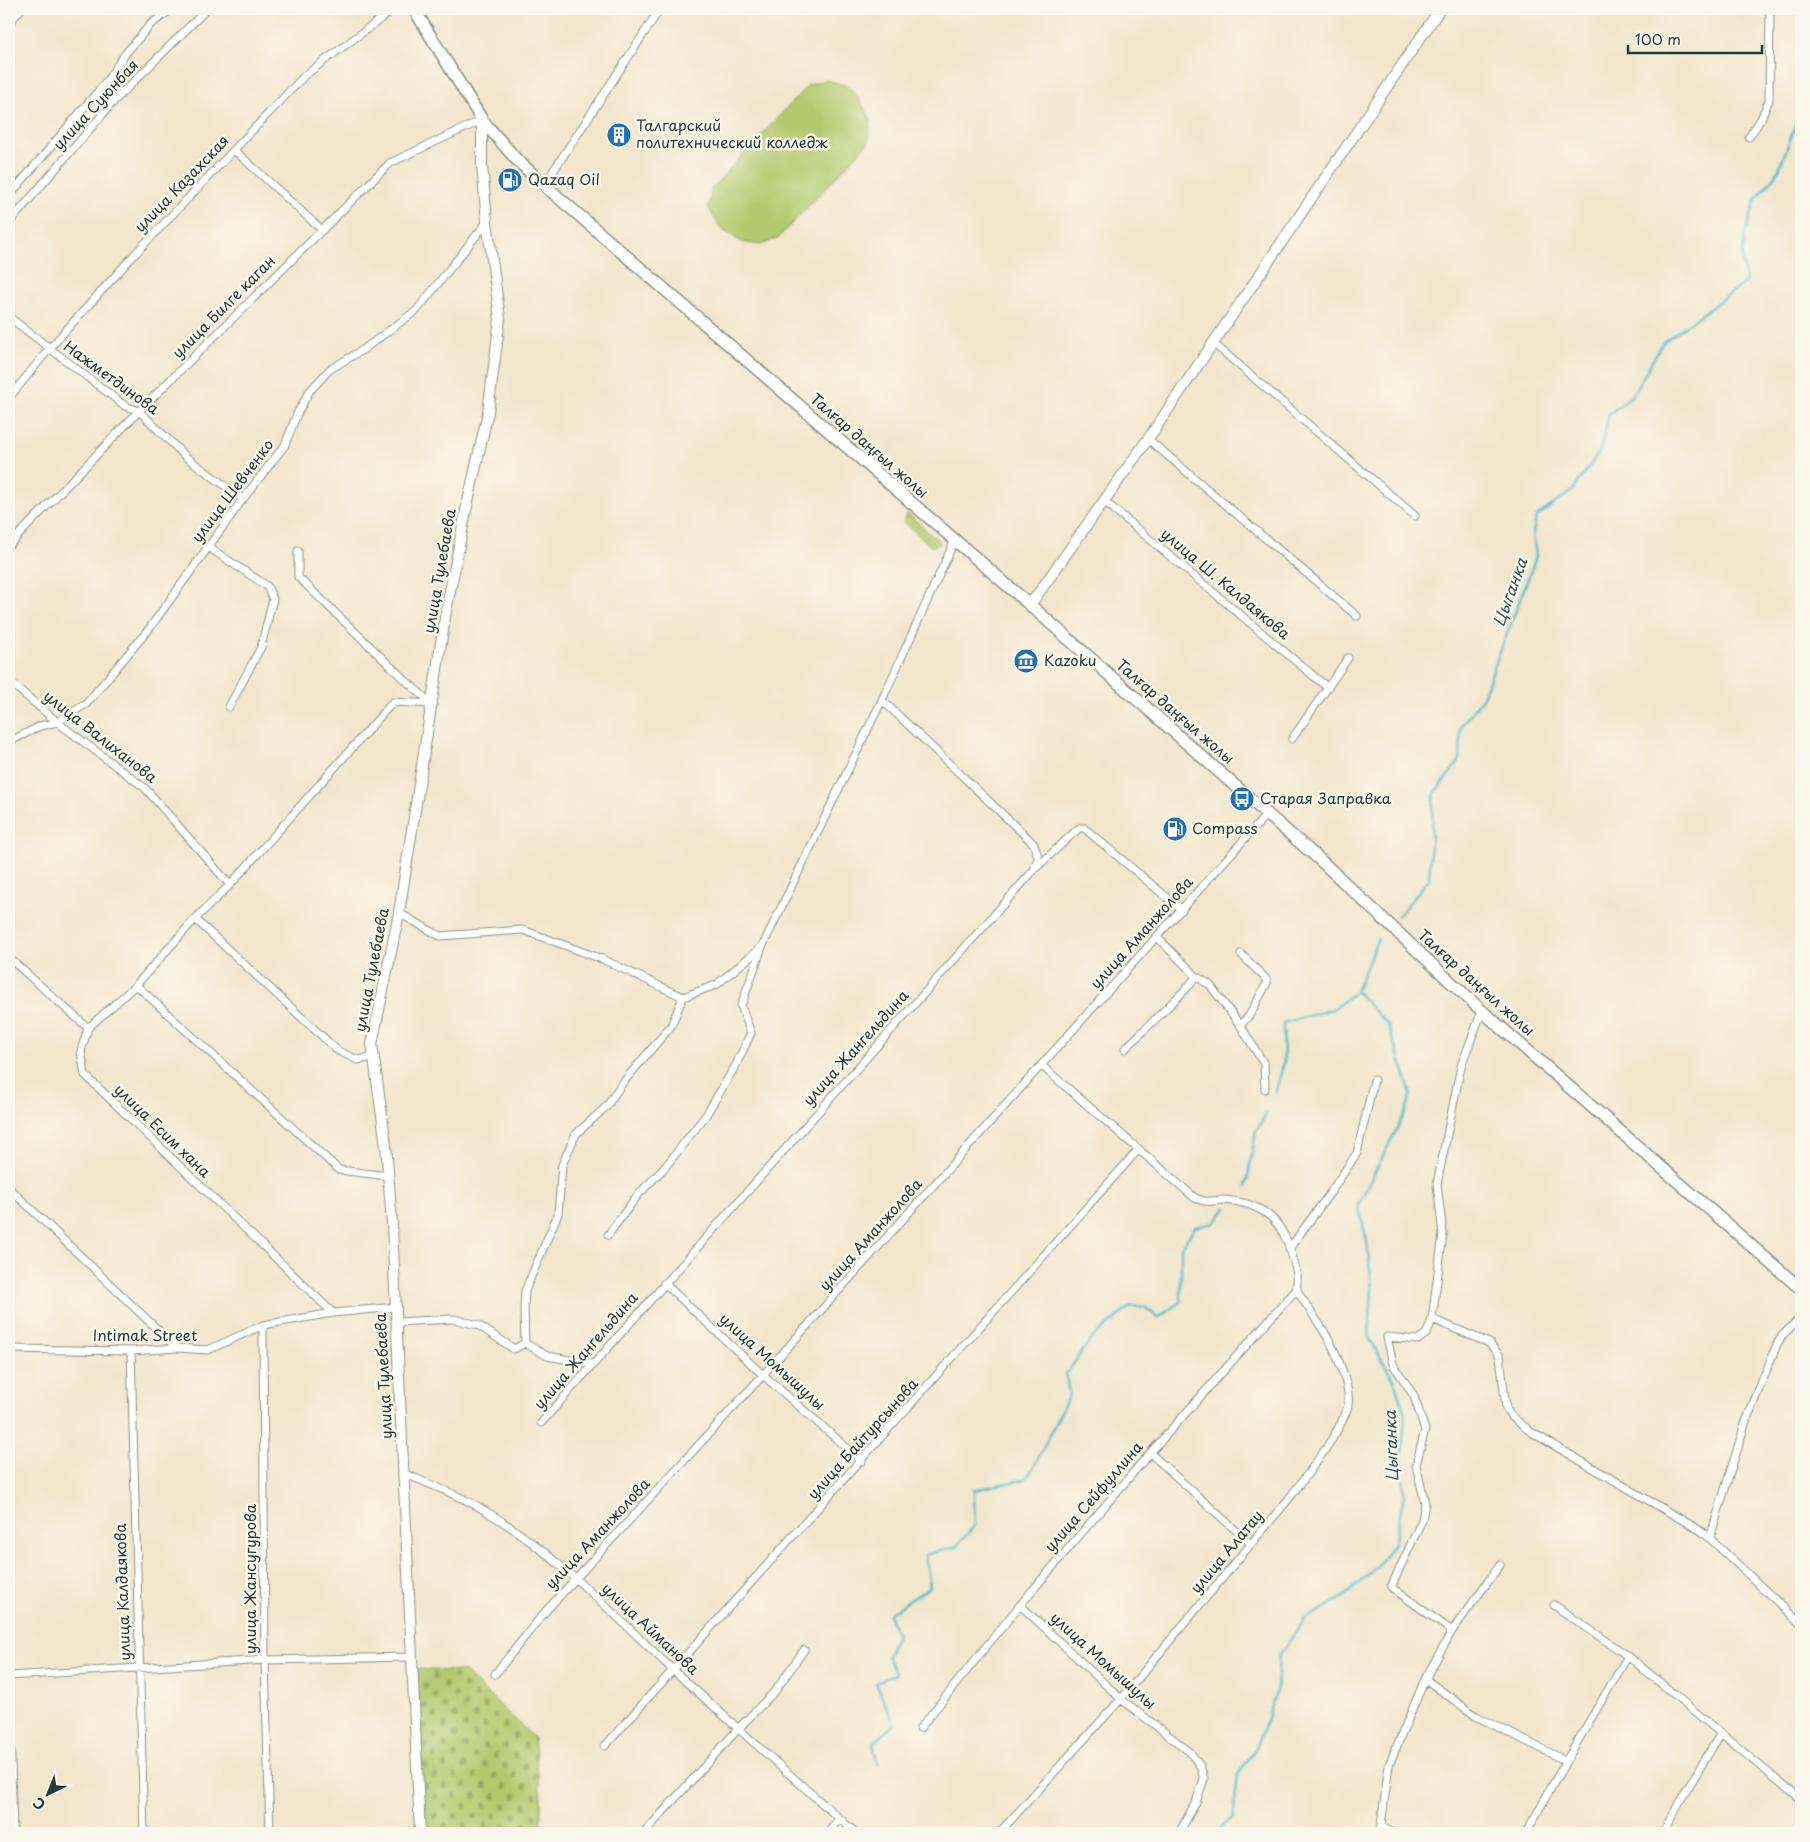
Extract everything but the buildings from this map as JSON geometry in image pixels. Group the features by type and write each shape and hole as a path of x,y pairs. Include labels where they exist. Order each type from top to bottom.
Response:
{"main road":[{"name":"Талғар даңғыл жолы","path":"414,9 482,120 516,159 544,185 1030,605 1268,814 1482,1011 1801,1289"}],"street":[{"path":"9,23 22,9"},
{"name":"улица Суюнбая","path":"9,196 106,82 151,24 172,9"},
{"name":"улица Суюнбая","path":"9,222 115,100 206,9"},
{"name":"улица Казахская","path":"9,398 49,349 134,255 304,76 394,9"},
{"path":"544,185 660,9"},
{"path":"1030,605 1148,439 1440,9"},
{"path":"1749,137 1761,119 1769,100 1770,9"},
{"name":"улица Тулебаева","path":"420,1833 396,1307 388,1176 372,1044 399,913 448,601 488,412 500,319 487,222 482,165 482,120"},
{"name":"улица Билге каган","path":"9,545 139,411 390,163 482,120"},
{"path":"234,150 322,230"},
{"name":"улица Шевченко","path":"9,742 40,726 56,722 86,704 149,629 243,499 285,445 297,414 309,392 328,370 364,349 418,310 487,222"},
{"name":"Нажметдинова","path":"9,317 125,406 139,411 186,457 243,499"},
{"path":"1213,343 1415,516"},
{"path":"1148,439 1357,616"},
{"name":"улица Ш. Калдаякова","path":"1104,501 1328,688"},
{"path":"608,1235 637,1196 666,1166 706,1115 736,1065 751,1032 742,1006 762,948 882,700 955,540"},
{"path":"208,547 267,586 273,599 261,647 229,707"},
{"path":"298,551 298,576 404,679 433,704"},
{"path":"1292,739 1348,658"},
{"name":"улица Валиханова","path":"9,681 56,722 146,788 230,885"},
{"path":"882,700 1034,844 1038,856 1034,870"},
{"path":"9,958 88,1028 136,985 195,919 230,885 393,702 433,704"},
{"name":"улица Аманжолова","path":"495,1674 536,1621 764,1376 1268,814"},
{"name":"улица Жангельдина","path":"541,1423 1034,870 1079,828 1084,828 1182,910"},
{"path":"399,913 440,936 523,930 602,959 683,997 716,985 762,948"},
{"path":"195,919 338,1051 358,1060 374,1057"},
{"path":"1157,937 1196,976 1210,985 1240,1025 1264,1064 1265,1089"},
{"path":"1240,1025 1249,1016 1266,983 1266,979 1241,954"},
{"path":"1125,1049 1190,985 1196,976"},
{"path":"136,985 339,1170 388,1176"},
{"path":"525,1343 525,1291 558,1214 562,1165 576,1134 607,1106 620,1086 671,1026 683,997"},
{"path":"1452,1631 1391,1587 1422,1520 1425,1503 1416,1465 1425,1430 1414,1396 1392,1364 1387,1336 1418,1340 1427,1333 1432,1318 1443,1234 1437,1184 1461,1066 1482,1011"},
{"name":"улица Есим хана","path":"88,1028 81,1051 85,1075 332,1313"},
{"path":"1042,1066 1195,1198 1204,1202 1225,1200 1245,1203 1266,1213 1278,1223 1286,1238 1297,1274 1296,1290"},
{"path":"1289,1249 1357,1153 1374,1080"},
{"name":"улица Байтурсынова","path":"605,1746 862,1461 1139,1149"},
{"path":"9,1188 177,1348"},
{"name":"улица Момышулы","path":"664,1283 764,1376 862,1461"},
{"name":"улица Сейфуллина","path":"920,1728 1020,1604 1150,1452 1296,1290"},
{"name":"улица Алатау","path":"999,1833 1121,1699 1287,1501 1312,1468 1338,1428 1348,1405 1348,1395 1340,1365 1332,1345 1296,1290"},
{"name":"Intimak Street","path":"9,1349 130,1351 177,1348 208,1350 263,1325 332,1313 396,1307"},
{"path":"1432,1318 1489,1343 1496,1349 1500,1356 1506,1408 1511,1416 1531,1432 1692,1525 1710,1538 1801,1624"},
{"path":"1710,1538 1746,1424 1777,1344 1786,1332 1801,1318"},
{"path":"396,1322 454,1319 478,1325 514,1349 525,1343"},
{"name":"улица Жансугурова","path":"263,1325 265,1660 270,1833"},
{"path":"525,1343 547,1356 592,1364"},
{"name":"улица Калдаякова","path":"130,1351 144,1833"},
{"path":"1150,1452 1251,1544"},
{"name":"улица Айманова","path":"404,1474 449,1491 483,1509 513,1528 576,1578 674,1670 856,1833"},
{"path":"1394,1833 1380,1830 1389,1765 1425,1679 1452,1631 1500,1565"},
{"name":"улица Момышулы","path":"1020,1604 1121,1699 1190,1752 1200,1766 1204,1779 1196,1802 1179,1833"},
{"path":"1554,1605 1628,1656 1801,1800"},
{"path":"644,1833 775,1691 804,1650"},
{"path":"1526,1833 1628,1656"},
{"path":"9,1676 265,1660 412,1657"},
{"path":"1425,1679 1476,1716 1566,1761"},
{"path":"9,1692 13,1833"},
{"path":"1663,1833 1720,1734"},
{"path":"828,1833 840,1819"}],"green space":[{"path":"826,80 845,85 855,93 871,119 868,143 778,238 761,245 742,242 721,229 708,207 712,188 808,85"},
{"path":"907,513 941,543 932,547 904,522"},
{"path":"417,1669 465,1672 534,1738 541,1796 541,1833 426,1833"}],"waterway":[{"name":"Цыганка","path":"1398,916 1429,879 1434,794 1460,760 1461,726 1483,697 1536,557 1533,532 1537,516 1572,491 1600,451 1609,414 1632,396 1663,342 1746,282 1742,261 1745,233 1756,199 1778,172 1801,110"},
{"name":"Цыганка","path":"1214,1833 1233,1818 1238,1775 1256,1748 1268,1718 1277,1688 1279,1656 1305,1619 1342,1598 1377,1567 1394,1543 1404,1495 1402,1457 1405,1414 1394,1380 1369,1338 1372,1289 1367,1241 1358,1205 1406,1111 1411,1094 1388,1025 1356,991 1378,939"},
{"path":"1275,1094 1284,1062 1283,1023 1333,1009 1356,991"},
{"path":"1246,1187 1256,1131 1267,1113"},
{"path":"878,1765 873,1744 894,1724 876,1683 896,1674 887,1657 897,1635 889,1614 930,1587 925,1555 956,1547 975,1525 974,1490 1026,1479 1035,1465 1069,1395 1066,1374 1092,1338 1131,1306 1145,1307 1158,1318 1181,1301 1181,1248 1195,1227 1214,1223 1227,1207"}],"place":[{"name":"Талгарский политехнический колледж","path":"619,135"},
{"name":"Qazaq Oil","path":"510,180"},
{"name":"Kazoku","path":"1026,661"},
{"name":"Старая Заправка","path":"1242,799"},
{"name":"Compass","path":"1175,829"}]}
